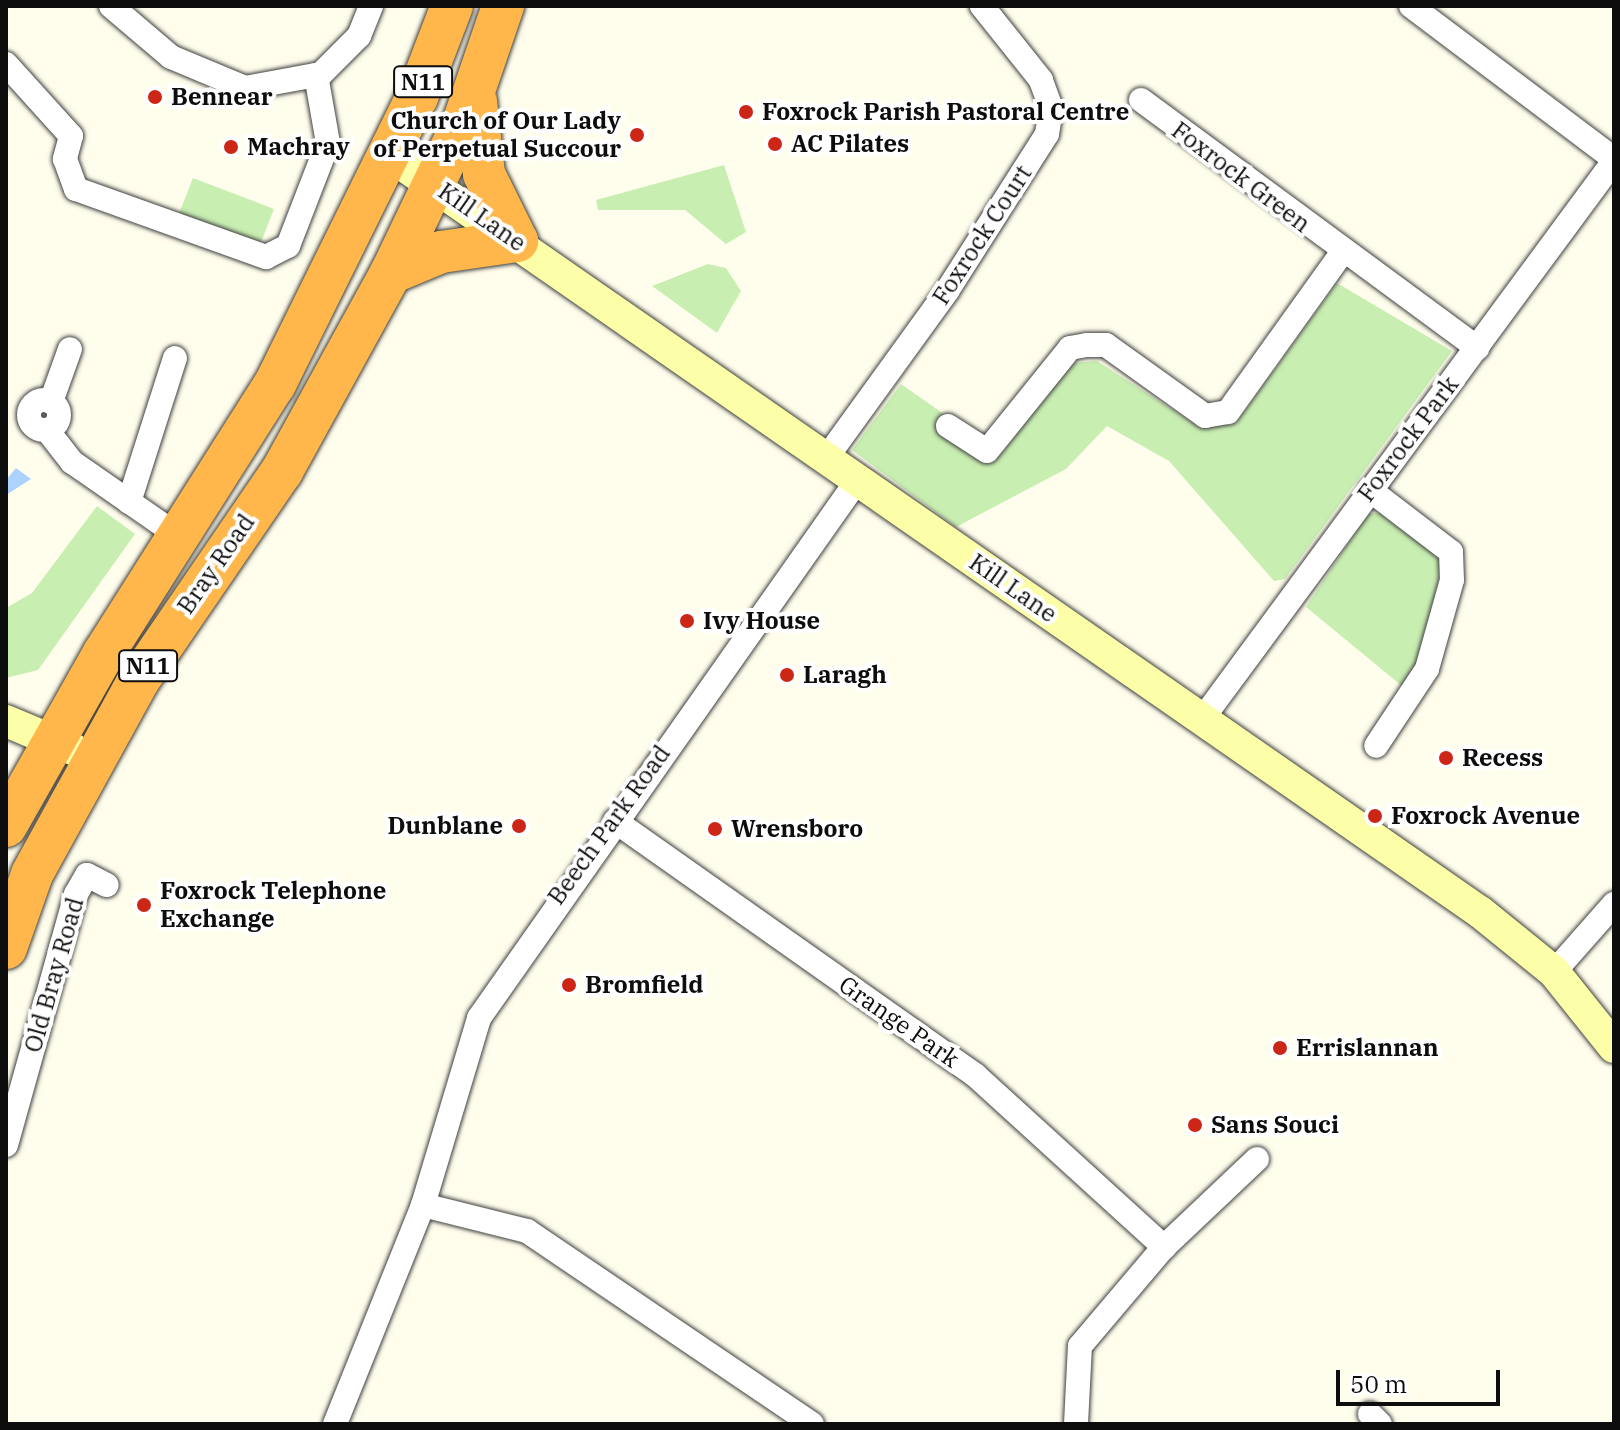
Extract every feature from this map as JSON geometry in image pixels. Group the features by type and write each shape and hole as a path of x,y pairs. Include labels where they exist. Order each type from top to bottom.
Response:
{"highway":[{"name":"N11","path":"381,173 452,6"},
{"name":"N11","path":"435,184 476,90 503,6"},
{"path":"391,273 441,252 517,241 484,174 476,90"},
{"name":"Bray Road","path":"6,826 52,739 275,384 381,173"},
{"name":"Bray Road","path":"6,948 32,874 94,759 183,610 282,471 391,273 435,184"}],"main road":[{"name":"Kill Lane","path":"381,173 435,184 1203,718 1554,972 1614,1047"},
{"path":"6,721 94,759"}],"street":[{"path":"111,6 171,57 230,86 274,86 316,75 342,59 371,6"},
{"name":"Foxrock Court","path":"827,457 947,291 1047,134 1051,108 1041,80 982,6"},
{"name":"Foxrock Park","path":"1203,718 1614,160 1411,6"},
{"path":"6,64 71,136 65,159 76,189 266,257 288,246 328,143 316,75"},
{"name":"Foxrock Green","path":"1141,100 1342,253 1477,348"},
{"path":"948,426 987,451 1070,348 1087,345 1106,345 1205,416 1228,412 1342,253"},
{"path":"70,349 51,402 38,401 29,410 34,427 47,430 72,462 180,537"},
{"path":"129,502 175,358"},
{"name":"Beech Park Road","path":"335,1424 423,1205 479,1018 859,478"},
{"path":"1370,490 1451,552 1452,580 1427,669 1376,746"},
{"name":"Grange Park","path":"615,821 975,1075 1164,1247"},
{"name":"Old Bray Road","path":"6,1145 76,894 87,875 107,885"},
{"path":"1554,972 1614,904"},
{"path":"1076,1415 1080,1346 1164,1247 1257,1159"},
{"path":"423,1205 527,1231 812,1424"}],"green space":[{"path":"724,165 746,232 726,244 685,210 598,210 596,200"},
{"path":"193,178 274,209 261,242 178,216"},
{"path":"708,264 726,268 741,291 717,333 652,286"},
{"path":"1337,283 1452,351 1285,579 1274,581 1169,461 1107,426 1066,469 956,527 852,450 901,384 1001,454 1073,363 1097,361 1196,425 1237,422"},
{"path":"97,506 135,534 38,670 6,678 6,608 32,593"},
{"path":"1387,512 1438,546 1446,570 1439,570 1435,637 1402,686 1306,607 1368,514"}],"water":[{"path":"16,468 31,479 6,495 6,480"}],"place":[{"name":"Bennear","path":"155,97"},
{"name":"Foxrock Parish Pastoral Centre","path":"746,112"},
{"name":"Church of Our Lady of Perpetual Succour","path":"637,135"},
{"name":"AC Pilates","path":"775,144"},
{"name":"Machray","path":"231,147"},
{"name":"Ivy House","path":"687,621"},
{"name":"Laragh","path":"787,675"},
{"name":"Recess","path":"1446,758"},
{"name":"Foxrock Avenue","path":"1375,816"},
{"name":"Dunblane","path":"519,826"},
{"name":"Wrensboro","path":"715,829"},
{"name":"Foxrock Telephone Exchange","path":"144,905"},
{"name":"Bromfield","path":"569,985"},
{"name":"Errislannan","path":"1280,1048"},
{"name":"Sans Souci","path":"1195,1125"}]}
